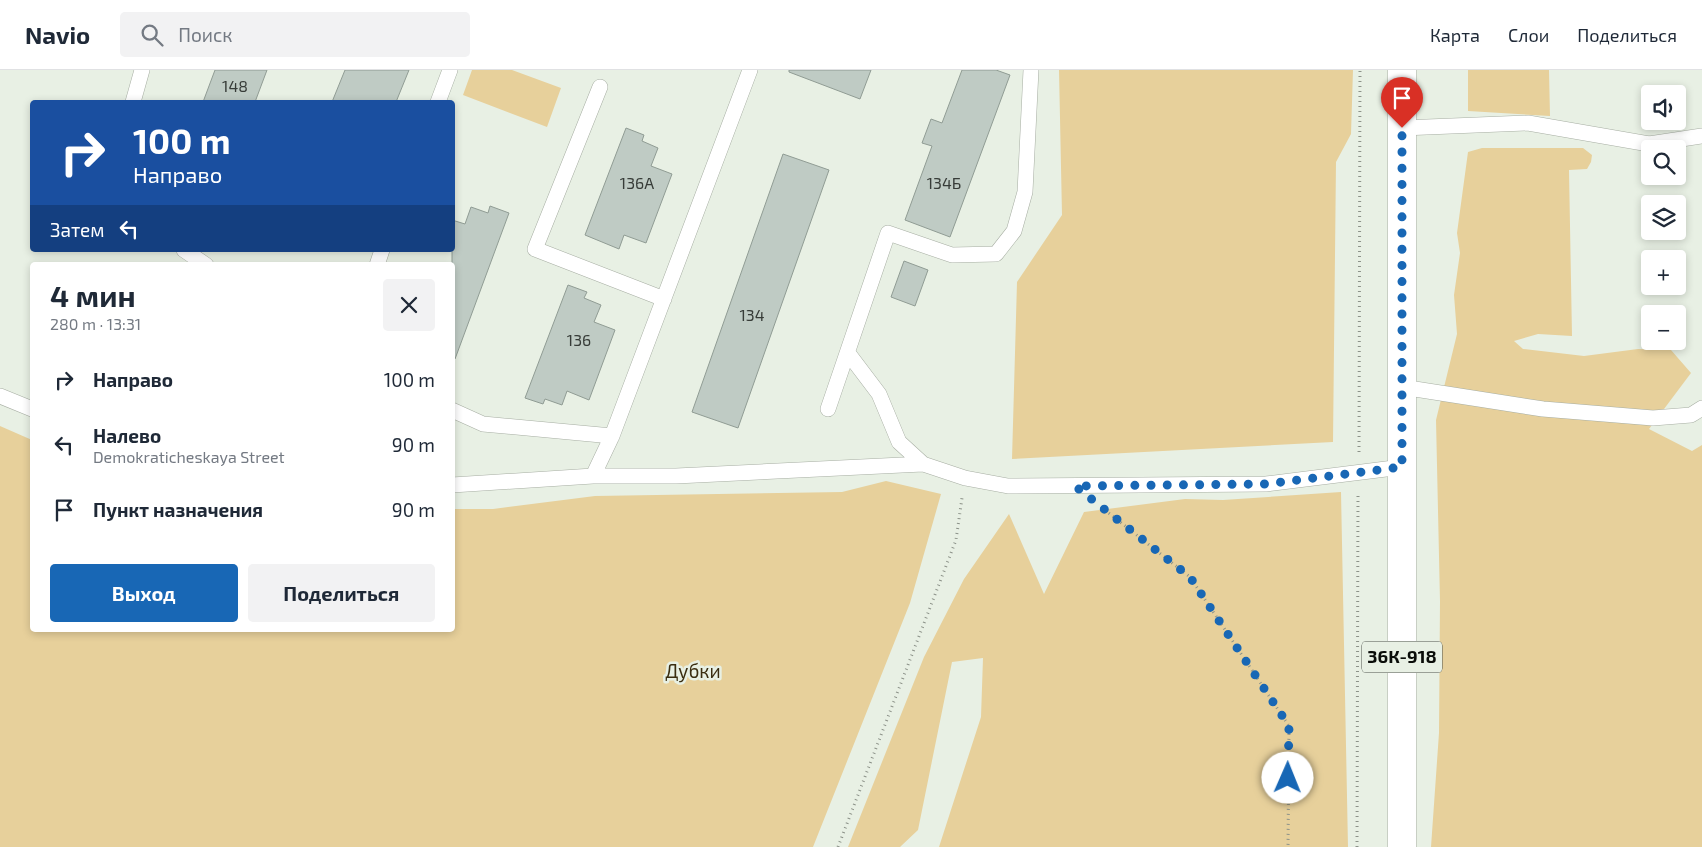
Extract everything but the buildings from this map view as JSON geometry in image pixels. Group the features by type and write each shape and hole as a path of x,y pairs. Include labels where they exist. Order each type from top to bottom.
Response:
{"main road":[{"name":"36К-918","path":"1402,70 1402,847"}],"lane":[{"path":"134,100 142,70"},
{"path":"439,100 450,70"},
{"path":"593,476 612,436 750,70"},
{"path":"828,409 888,233 952,255 996,254 1014,231 1025,192 1031,70"},
{"path":"600,87 535,249 664,299"},
{"path":"1402,128 1528,123 1649,144 1702,136"},
{"path":"187,252 202,262"},
{"path":"848,353 880,394 899,442 922,464"},
{"path":"1402,387 1543,409 1653,418 1691,415 1702,408"},
{"path":"0,396 30,408"},
{"path":"455,411 483,424 612,436"},
{"path":"455,485 593,476 676,476 922,464 965,478 1008,486 1266,484 1402,467"}],"path":[{"path":"838,847 956,540 965,478"},
{"path":"1075,486 1190,577 1289,726 1288,847"}],"green space":[{"path":"472,70 512,70 561,88 547,127 463,95"},
{"path":"1059,70 1353,70 1351,134 1336,162 1333,442 1012,459 1017,282 1062,215"},
{"path":"1468,70 1549,70 1550,116 1468,111"},
{"path":"1482,148 1583,148 1592,155 1587,169 1569,170 1572,336 1538,334 1514,341 1523,349 1584,356 1638,349 1671,350 1691,373 1649,429 1692,451 1702,445 1702,847 1431,847 1439,733 1440,601 1436,420 1457,334 1454,295 1460,253 1457,233 1468,152"},
{"name":"Дубки","path":"0,426 30,439 30,632 455,632 455,509 493,509 595,496 842,492 886,481 941,494 910,603 813,847 0,847"},
{"path":"1341,492 1348,847 939,847 981,717 983,658 952,662 918,830 900,847 848,847 924,657 964,579 1009,514 1044,594 1084,512 1185,499 1223,500"}],"route":[{"path":"1288,778 1289,726 1190,577 1075,486 1266,484 1402,467 1402,128"}]}
